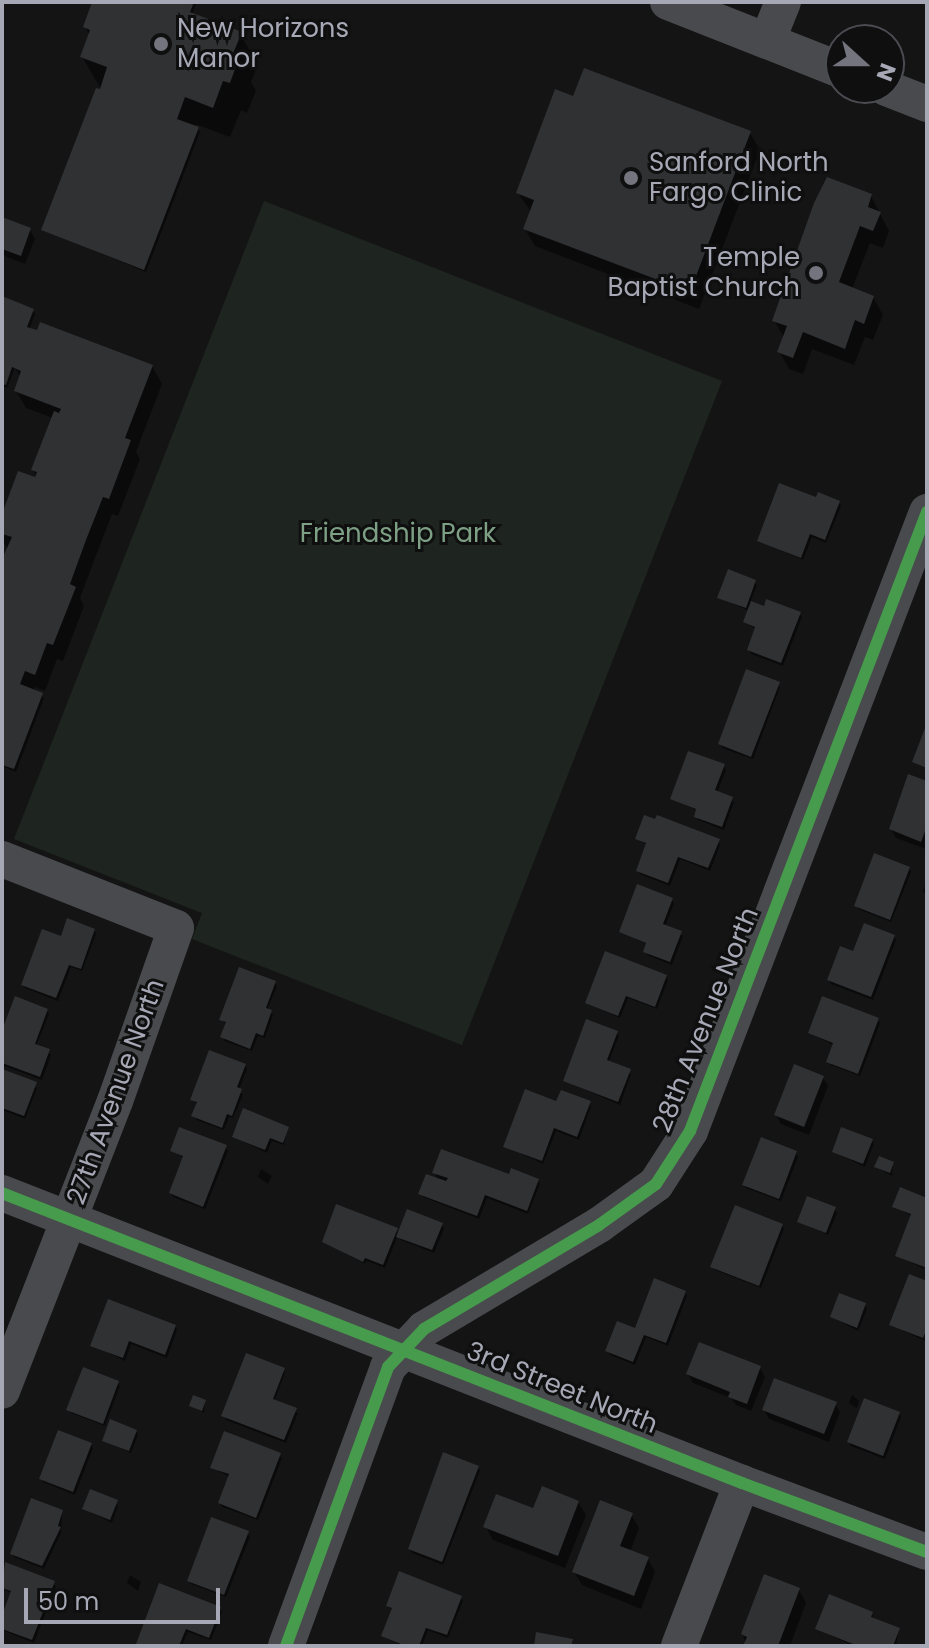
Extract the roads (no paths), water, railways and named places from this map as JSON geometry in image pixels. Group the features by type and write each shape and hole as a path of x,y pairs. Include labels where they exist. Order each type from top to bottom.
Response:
{"street":[{"path":"668,2 825,63"},
{"path":"768,39 783,2"},
{"path":"905,95 927,104"},
{"name":"28th Avenue North","path":"286,1646 388,1367 424,1329 599,1225 656,1184 690,1131 927,512"},
{"name":"27th Avenue North","path":"2,859 176,928 2,1391"},
{"name":"3rd Street North","path":"2,1193 742,1483 927,1552"},
{"path":"679,1646 742,1483"}],"place":[{"name":"New Horizons Manor","path":"161,44"},
{"name":"Sanford North Fargo Clinic","path":"631,178"},
{"name":"Temple Baptist Church","path":"816,273"}],"park label":[{"name":"Friendship Park","path":"398,534"}]}
